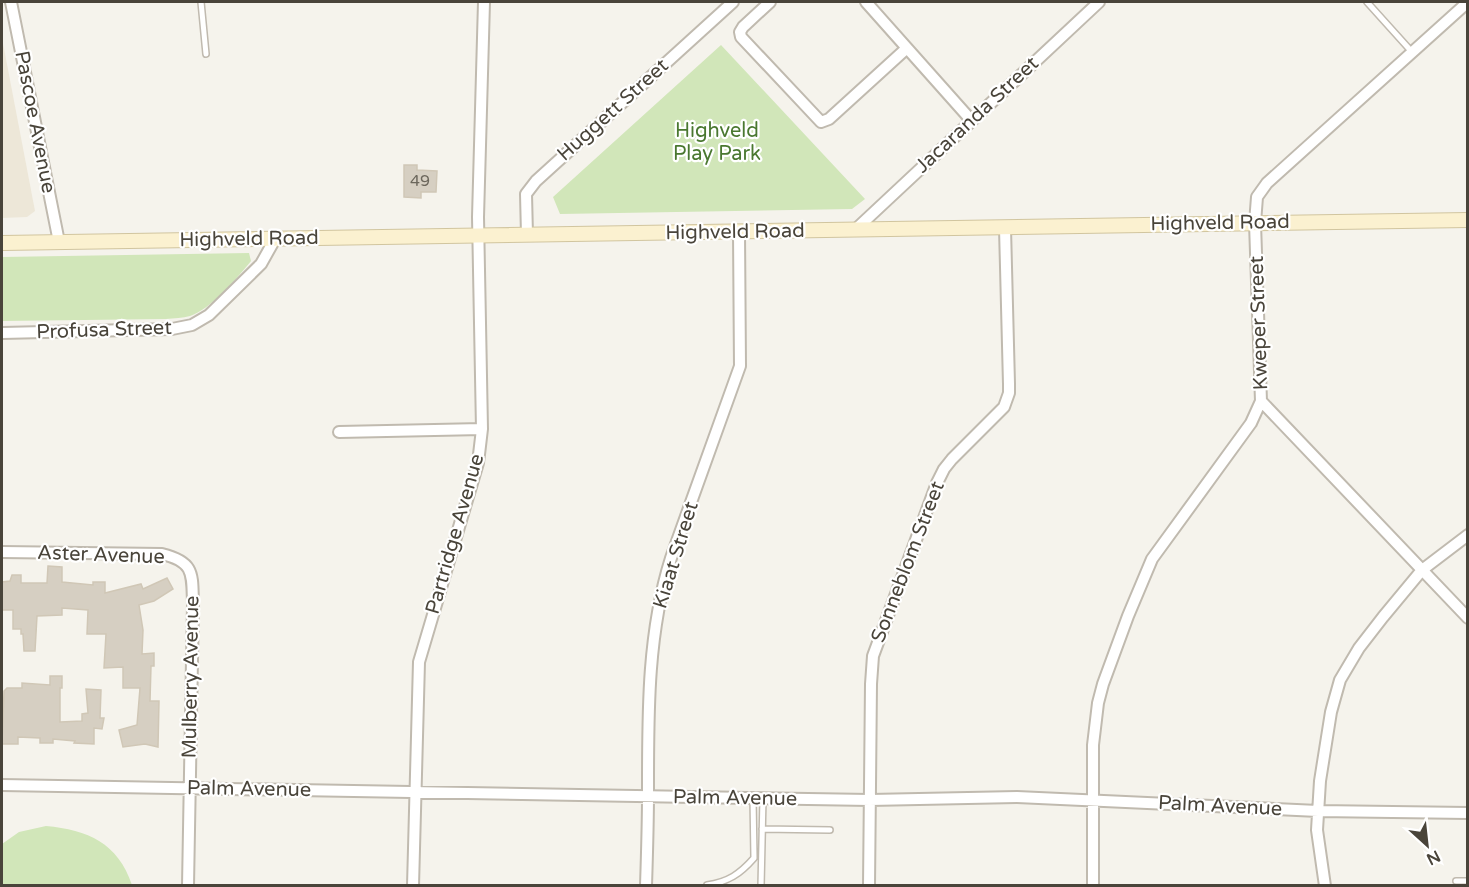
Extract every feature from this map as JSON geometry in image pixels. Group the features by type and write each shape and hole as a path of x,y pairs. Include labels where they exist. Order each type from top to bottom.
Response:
{"street":[{"name":"Pascoe Avenue","path":"11,2 59,242"},
{"name":"Partridge Avenue","path":"413,885 419,662 478,463 482,429 478,235 484,2"},
{"name":"Huggett Street","path":"526,235 526,194 536,181 733,2"},
{"path":"770,2 743,27 740,34 821,122 829,119 907,48"},
{"path":"866,2 971,120"},
{"name":"Jacaranda Street","path":"855,230 1099,2"},
{"name":"Kweper Street","path":"1467,2 1267,183 1257,197 1255,223 1261,401 1467,618"},
{"name":"Highveld Road","path":"2,243 1467,220"},
{"name":"Sonneblom Street","path":"868,885 871,668 877,641 944,469 1000,414 1007,401 1009,384 1005,228"},
{"name":"Kiaat Street","path":"646,885 648,730 655,629 663,584 740,366 739,232"},
{"name":"Profusa Street","path":"2,333 172,329 192,325 209,315 252,274 261,264 275,239"},
{"path":"1093,885 1094,732 1100,694 1148,569 1175,526 1251,423 1261,401"},
{"path":"339,432 482,429"},
{"path":"1325,885 1317,830 1320,781 1331,712 1340,680 1371,633 1422,570 1467,535"},
{"name":"Aster Avenue","path":"2,552 162,554 179,558 188,567 192,576"},
{"name":"Mulberry Avenue","path":"188,885 192,576"},
{"name":"Palm Avenue","path":"2,784 870,800 1017,797 1318,811 1467,813"}],"lane":[{"path":"201,2 206,54"},
{"path":"1367,2 1412,52"},
{"path":"758,798 762,829 761,885"},
{"path":"707,885 724,883 732,879 754,858 758,798"},
{"path":"762,829 830,830"},
{"path":"1456,881 1467,881"}],"shaded area":[{"path":"2,38 35,211 27,217 2,218"}],"green space":[{"name":"Highveld Play Park","path":"721,45 865,199 852,209 560,214 553,197"},
{"path":"249,253 251,261 231,284 215,300 190,316 166,319 2,321 2,257"},
{"path":"46,826 75,831 100,841 119,859 132,885 2,885 2,844 19,832"}],"building":[{"path":"404,165 417,165 417,170 437,171 436,192 421,192 421,198 404,197"},
{"path":"48,566 62,567 62,582 93,585 93,582 105,582 105,593 141,584 143,589 167,578 173,589 154,601 139,605 143,630 142,654 154,653 154,666 151,666 150,701 159,701 158,747 145,744 123,747 119,730 137,725 140,688 123,688 123,667 104,668 106,634 87,634 88,610 62,608 62,615 37,616 35,651 24,651 21,629 13,629 13,610 2,610 2,582 10,581 12,575 21,575 21,583 47,583"},
{"path":"50,676 62,676 60,722 82,721 82,714 88,713 86,689 101,690 100,718 104,718 102,729 94,728 94,744 53,739 53,743 40,743 40,738 18,737 18,744 2,744 4,691 7,688 22,688 22,683 50,685"}]}
